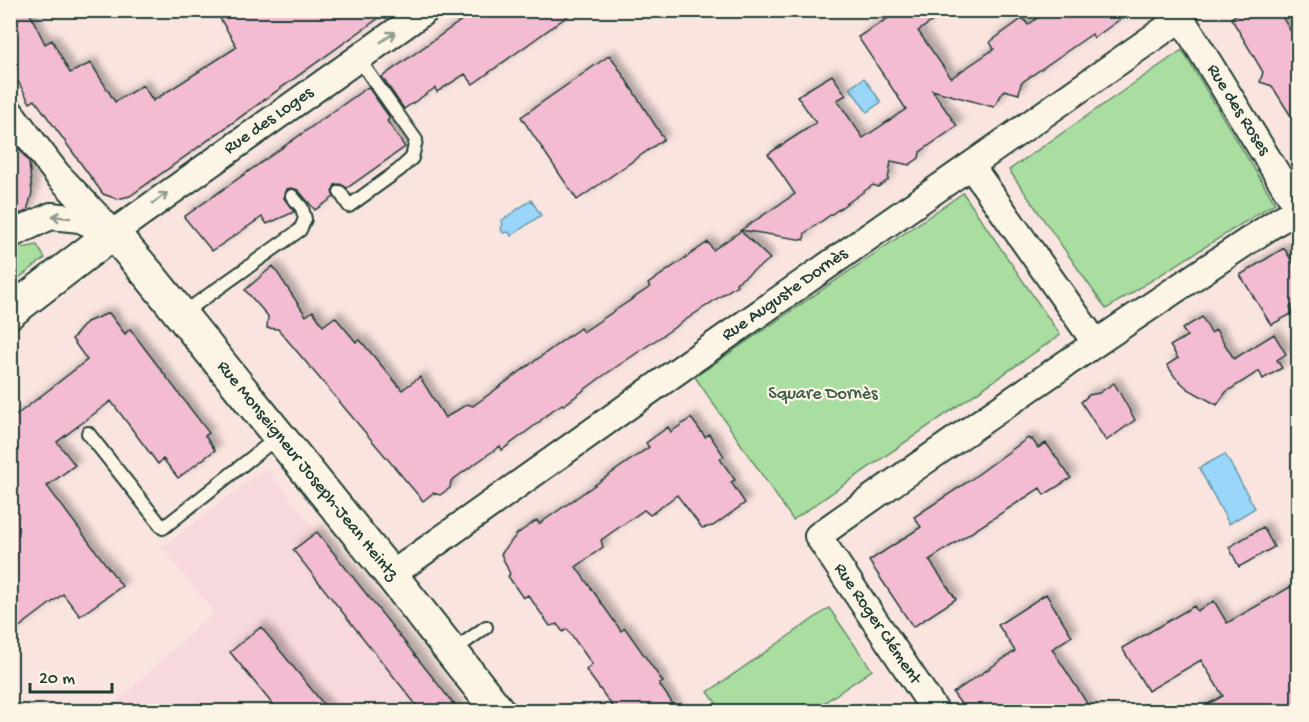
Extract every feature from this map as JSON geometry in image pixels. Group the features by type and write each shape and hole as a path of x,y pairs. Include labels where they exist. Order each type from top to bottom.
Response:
{"street":[{"name":"Rue des Loges","path":"113,233 426,10"},
{"name":"Rue Auguste Dornès","path":"391,575 971,165 1180,14"},
{"name":"Rue des Roses","path":"1180,14 1299,209"},
{"path":"10,112 57,174 113,233"},
{"path":"971,165 1095,342 1299,209"},
{"path":"10,235 51,216 80,219 113,233"},
{"path":"10,312 113,233"},
{"name":"Rue Monseigneur Joseph-Jean Heintz","path":"113,233 181,314 499,711"},
{"name":"Rue Roger Clément","path":"936,711 819,536 1095,342"}],"lane":[{"path":"340,192 349,206 412,158 416,140 358,58"},
{"path":"181,314 300,230 305,219 302,208 292,196"},
{"path":"88,433 162,528 279,436"},
{"path":"452,652 486,627"}],"shaded area":[{"path":"266,468 460,711 106,712 214,612 162,548"}],"green space":[{"path":"1182,50 1275,203 1106,309 1009,170"},
{"name":"Square Dornès","path":"963,193 1060,335 793,520 695,377"},
{"path":"37,245 45,258 11,284 11,250"},
{"path":"829,608 872,670 812,711 722,711 708,692"}],"water":[{"path":"864,78 881,102 867,112 850,88"},
{"path":"531,200 541,215 511,236 509,232 503,233 501,221"},
{"path":"1225,454 1255,508 1229,524 1199,468"}],"building":[{"path":"10,10 28,10 45,44 52,40 70,73 91,63 115,102 143,85 153,101 237,47 215,10 390,10 130,196 117,199 103,194 35,100 30,103 10,67"},
{"path":"476,10 576,10 473,84 465,74 437,92 435,88 404,109 382,77"},
{"path":"901,10 949,10 918,31 951,78 994,49 990,42 1023,18 1028,25 1048,10 1133,10 1094,38 1092,34 1021,83 1019,94 1004,90 994,107 932,90 957,126 920,152 919,158 909,165 891,161 888,180 878,187 873,185 805,233 804,240 741,230 795,194 768,154 816,123 797,96 832,75 846,95 837,100 863,138 906,109 858,37"},
{"path":"1244,10 1278,10 1299,45 1299,129 1272,86 1260,82 1263,72 1231,18"},
{"path":"610,55 664,139 577,200 521,117"},
{"path":"368,87 390,118 387,121 405,147 347,188 340,184 335,185 332,192 334,197 315,210 298,190 287,189 284,198 294,212 267,224 262,217 212,251 184,217"},
{"path":"10,137 29,162 32,193 27,211 10,218"},
{"path":"741,231 770,259 736,283 737,285 564,405 550,412 502,450 500,446 451,481 450,488 440,495 433,493 423,501 278,329 267,328 268,316 245,290 273,266 306,316 313,311 323,326 335,317 356,342 360,340 402,390 420,377 445,418 467,404 473,406 580,328 583,332 650,287 648,284 708,242 713,250"},
{"path":"1284,248 1299,273 1299,302 1290,307 1293,313 1271,325 1240,275"},
{"path":"109,313 125,334 130,329 209,433 205,436 215,450 178,478 163,459 158,464 111,401 57,442 75,465 47,486 122,586 80,616 63,594 10,634 10,420 87,360 72,339 87,322"},
{"path":"1202,317 1211,333 1216,330 1234,359 1274,334 1286,354 1277,360 1282,368 1263,379 1259,371 1226,392 1217,405 1188,389 1175,377 1167,365 1178,358 1170,346 1187,336 1182,329"},
{"path":"1114,383 1135,420 1106,441 1081,402 1089,395 1099,393"},
{"path":"691,418 705,437 709,434 724,456 720,459 735,480 731,482 745,503 713,526 702,528 677,495 650,515 644,510 601,540 603,547 576,567 621,631 625,628 663,682 659,684 678,711 616,711 586,670 592,664 567,629 563,632 557,624 550,626 528,595 523,598 508,576 510,574 501,554 517,534 537,520 539,524 649,447 646,443 668,427 671,432"},
{"path":"1028,438 1032,439 1038,448 1046,443 1071,478 1044,495 1040,488 929,560 956,599 913,627 869,561 921,527 914,517"},
{"path":"1263,527 1274,547 1239,567 1229,547"},
{"path":"317,532 459,711 421,711 293,550"},
{"path":"1299,582 1299,711 1195,711 1223,696 1201,660 1148,691 1122,648 1194,606 1197,611 1214,601 1227,623"},
{"path":"1046,594 1072,636 1052,649 1092,711 966,711 953,693 1015,651 998,625"},
{"path":"261,627 329,711 278,711 230,652"}]}
